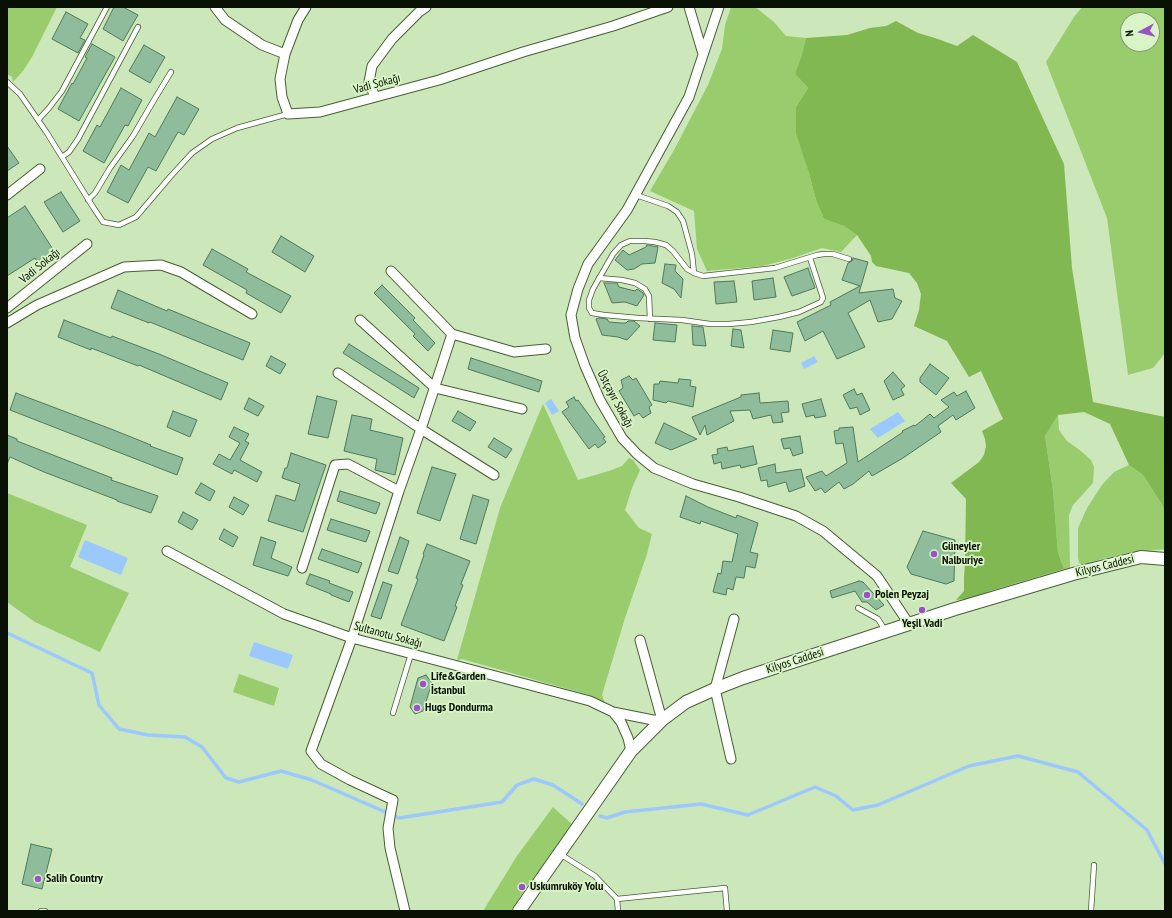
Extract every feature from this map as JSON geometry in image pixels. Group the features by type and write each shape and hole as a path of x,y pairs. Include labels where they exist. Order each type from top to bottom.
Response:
{"street":[{"path":"214,7 225,20 262,45 285,54"},
{"path":"288,114 282,97 280,79 285,54 298,20 306,7"},
{"path":"375,97 369,82 372,66 392,39 426,7"},
{"name":"Vadi Sokağı","path":"288,114 320,112 439,80 523,52 613,26 668,7"},
{"path":"689,7 704,54"},
{"name":"Üstçayır Sokağı","path":"719,7 689,97 627,210 588,264 578,289 571,315 574,338 600,400 622,438 637,454 654,468 693,484 796,516 823,531 877,576 909,624"},
{"path":"7,195 40,169"},
{"name":"Vadi Sokağı","path":"7,308 87,244"},
{"path":"7,323 37,305 124,267 161,264 181,272 252,314"},
{"path":"391,271 452,334 514,352 546,350"},
{"path":"360,320 435,388 522,409"},
{"path":"405,911 390,848 388,828 394,800 350,780 321,764 311,751 352,638 399,491 452,334"},
{"path":"338,373 421,429 494,475"},
{"path":"302,568 335,465 348,464 399,491"},
{"name":"Sultanotu Sokağı","path":"167,552 284,614 352,638 590,702 613,712 653,720 662,720"},
{"name":"Kilyos Caddesi","path":"519,911 631,752 662,720 686,702 715,689 751,676 886,631 1073,574 1141,557 1165,559"},
{"path":"731,758 715,689 734,619"},
{"path":"640,640 662,720"},
{"path":"613,712 621,722 628,738 631,752"}],"lane":[{"path":"38,120 62,91 107,7"},
{"path":"62,158 69,152 78,139 138,27"},
{"path":"7,82 20,94 38,120 88,200 95,193 110,168 133,136 172,72"},
{"name":"Vadi Sokağı","path":"88,200 103,222 119,225 136,217 170,176 192,153 212,139 237,128 288,114"},
{"path":"636,195 668,206 677,212 683,221 692,254 694,273"},
{"path":"810,258 823,298 822,302 799,312 779,317 729,324 710,324 682,320 604,315 592,312 589,308 589,300 593,289 613,254 620,245 630,241 655,242 666,245 673,251 687,269 703,276 775,268 817,255 824,254 833,254 849,259"},
{"path":"599,278 622,280 634,283 645,289 649,296 650,319"},
{"path":"858,608 878,619 886,631"},
{"path":"393,713 411,654"},
{"path":"560,854 594,876 617,899 618,911"},
{"path":"1091,911 1094,865"},
{"path":"617,899 725,888 727,911"}],"green space":[{"path":"7,7 57,7 32,57 23,71 13,82 12,77 7,74"},
{"path":"731,7 755,7 774,22 786,36 806,38 795,74 808,88 796,107 809,173 816,200 824,219 844,226 857,235 841,252 822,248 790,259 762,266 707,271 697,249 694,211 650,191 674,150 708,85 722,49 725,25"},
{"path":"1082,7 1165,7 1165,353 1153,368 1128,375 1107,218 1046,62 1074,17"},
{"path":"896,21 918,33 957,46 973,35 1017,62 1064,164 1072,268 1093,402 1165,417 1165,521 1163,506 1143,475 1129,465 1110,424 1084,412 1058,415 1045,436 1053,490 1058,553 1064,569 990,591 975,598 956,600 964,591 966,499 951,483 979,462 984,455 986,446 982,431 1003,419 981,371 969,377 947,341 914,326 919,310 921,294 917,283 909,273 876,266 872,262 871,256 857,235 844,226 824,219 816,200 796,133 796,107 808,88 795,74 806,38 847,35 870,28 886,26"},
{"path":"543,404 578,480 622,466 629,458 633,460 640,470 625,510 639,528 652,534 602,695 605,703 589,695 462,659 457,660 500,508"},
{"path":"1058,415 1059,430 1067,441 1091,460 1094,467 1093,483 1073,505 1069,515 1070,569 1064,569 1058,553 1053,490 1045,436"},
{"path":"1129,465 1143,475 1163,506 1165,521 1165,549 1128,553 1083,565 1079,563 1078,557 1078,528 1087,508 1102,485 1114,472"},
{"path":"7,493 87,525 70,567 129,593 100,652 35,622 7,602"},
{"path":"239,674 279,688 274,706 233,692"},
{"path":"553,807 574,826 525,889 511,911 483,911 517,856"}],"water":[{"path":"814,356 818,362 804,369 801,363"},
{"path":"551,399 559,411 552,415 545,403"},
{"path":"898,412 905,421 878,438 870,429"},
{"path":"85,540 128,558 121,575 78,557"},
{"path":"254,642 293,655 288,669 249,656"}],"building":[{"path":"114,7 123,7 138,15 123,41 103,29"},
{"path":"66,12 88,24 80,38 85,40 78,53 52,39"},
{"path":"92,44 115,57 79,121 58,109 87,58 85,57"},
{"path":"144,45 165,57 150,83 129,71"},
{"path":"121,88 142,100 128,126 125,125 104,163 83,151 97,125 100,127"},
{"path":"177,97 199,109 184,135 178,132 156,171 148,167 128,203 107,192 121,165 129,170 149,133 155,137"},
{"path":"7,146 19,163 7,171"},
{"path":"61,192 80,221 63,232 44,202"},
{"path":"25,206 56,254 39,265 35,258 7,276 7,218"},
{"path":"281,236 314,256 305,272 272,252"},
{"path":"647,245 658,247 655,263 642,264 634,269 627,270 615,260 623,250 629,255 646,247"},
{"path":"212,249 248,269 246,272 291,296 281,313 246,293 247,290 203,265"},
{"path":"853,258 868,262 859,293 893,289 895,298 902,301 892,319 878,322 870,300 848,313 865,347 837,359 823,331 805,341 797,322 831,305 830,302 860,286 842,280 848,263 852,261"},
{"path":"665,264 676,265 675,271 683,279 681,298 674,289 662,283"},
{"path":"808,268 815,288 792,296 784,277"},
{"path":"773,278 776,297 754,300 752,281"},
{"path":"734,281 737,302 716,304 714,282"},
{"path":"604,283 617,283 619,287 635,291 637,289 644,295 637,306 625,302 612,303"},
{"path":"382,285 415,318 413,320 435,343 428,351 413,336 415,334 374,293"},
{"path":"118,290 167,311 168,309 250,343 243,360 150,322 149,323 111,308"},
{"path":"596,319 607,319 609,322 626,323 628,321 634,321 640,326 627,340 602,335"},
{"path":"64,320 159,354 228,383 221,400 139,365 138,366 91,348 91,350 58,337"},
{"path":"655,323 677,325 675,342 653,340"},
{"path":"692,326 703,327 706,346 693,345"},
{"path":"733,329 741,330 744,348 731,346"},
{"path":"773,330 793,333 790,352 770,349"},
{"path":"349,344 419,388 414,398 343,353"},
{"path":"271,356 286,364 280,374 266,366"},
{"path":"471,358 542,381 539,392 468,369"},
{"path":"930,364 949,378 936,395 920,382 920,378"},
{"path":"893,372 905,386 901,389 904,395 893,400 884,381"},
{"path":"629,376 633,380 636,378 652,405 649,407 651,413 643,418 639,413 634,416 619,391 623,388 621,380"},
{"path":"679,379 691,380 690,386 696,387 693,407 668,401 666,403 653,400 654,384 659,384 660,381 678,383"},
{"path":"854,389 857,395 862,393 870,410 860,415 857,407 850,409 843,395"},
{"path":"966,391 975,408 956,420 953,415 938,426 941,432 903,458 872,476 869,471 853,484 844,489 839,482 825,493 821,488 815,491 806,477 822,471 826,476 847,463 843,443 836,444 834,431 839,430 839,428 853,427 858,462 903,432 902,431 914,425 915,426 930,414 934,418 949,407 941,400 954,392 957,396"},
{"path":"16,393 183,458 177,475 10,410"},
{"path":"759,393 760,403 788,401 789,412 781,413 783,422 773,423 771,415 753,419 750,410 730,411 734,421 707,435 705,425 700,435 692,417 741,397 741,395"},
{"path":"317,396 337,401 328,438 308,434"},
{"path":"574,397 576,401 578,400 605,437 603,438 606,442 598,448 595,444 589,449 562,412 569,407 566,402"},
{"path":"249,398 264,406 258,416 244,409"},
{"path":"821,399 826,416 815,418 814,415 806,417 802,404"},
{"path":"173,411 197,420 190,437 167,427"},
{"path":"458,411 476,422 470,431 452,421"},
{"path":"352,415 372,419 370,430 403,438 395,475 375,470 377,459 344,451"},
{"path":"664,423 697,439 671,450 655,443"},
{"path":"234,427 249,434 245,441 249,443 240,460 262,472 257,482 234,470 232,474 213,464 219,454 230,460 240,443 229,437"},
{"path":"7,435 17,439 17,441 112,478 111,480 158,496 151,513 117,501 10,457 7,464"},
{"path":"800,436 803,453 793,456 790,448 784,449 781,439"},
{"path":"494,438 512,449 506,458 488,447"},
{"path":"753,446 757,464 741,468 740,465 722,469 721,462 714,464 712,455 718,454 717,449 727,447 728,451"},
{"path":"291,453 326,465 303,532 268,521 276,495 295,501 300,484 282,478 285,468 287,468"},
{"path":"775,464 776,473 801,469 805,486 789,492 786,482 768,487 767,480 761,481 758,468"},
{"path":"432,467 456,474 440,521 417,513"},
{"path":"201,483 215,491 210,501 195,493"},
{"path":"340,491 380,503 376,514 337,501"},
{"path":"473,495 489,500 476,544 460,539"},
{"path":"686,496 708,507 736,518 737,515 758,523 750,552 758,554 755,568 746,566 744,578 736,577 733,590 727,588 726,595 713,592 718,573 721,574 723,561 732,562 738,534 701,521 700,524 680,517"},
{"path":"234,497 249,505 243,515 229,507"},
{"path":"183,512 198,520 192,530 178,522"},
{"path":"331,519 370,531 366,542 327,530"},
{"path":"224,529 238,537 233,547 219,539"},
{"name":"Güneyler Nalburiye","path":"923,531 955,540 954,581 946,584 911,574 907,567"},
{"path":"261,537 276,542 271,558 292,567 288,576 253,565"},
{"path":"400,537 409,541 398,574 388,571"},
{"path":"427,544 470,561 461,584 463,585 455,606 457,607 444,641 401,625 418,579 416,578"},
{"path":"322,549 362,563 358,573 318,559"},
{"path":"310,574 330,581 329,583 353,592 349,602 306,584"},
{"name":"Polen Peyzaj","path":"859,581 863,582 884,605 876,610 867,602 862,602 855,591 832,598 830,591"},
{"path":"383,582 392,585 381,619 371,616"},
{"path":"426,675 432,683 423,711 415,714 410,707 418,678"},
{"path":"31,844 52,849 42,889 22,884"}],"waterway":[{"path":"7,633 92,673 99,705 119,729 148,735 185,737 202,747 226,778 239,782 281,771 312,780 399,818 502,802 517,785 534,779 553,785 582,804"},
{"path":"600,816 607,818 625,812 701,804 748,815 815,787 836,796 853,810 878,805 969,766 1018,756 1078,772 1147,830 1165,864"}],"place":[{"name":"Güneyler Nalburiye","path":"934,554"},
{"name":"Polen Peyzaj","path":"867,595"},
{"name":"Yeşil Vadi","path":"922,610"},
{"name":"Life&Garden İstanbul","path":"423,684"},
{"name":"Hugs Dondurma","path":"417,708"},
{"name":"Salih Country","path":"38,879"},
{"name":"Uskumruköy Yolu","path":"522,887"}]}
